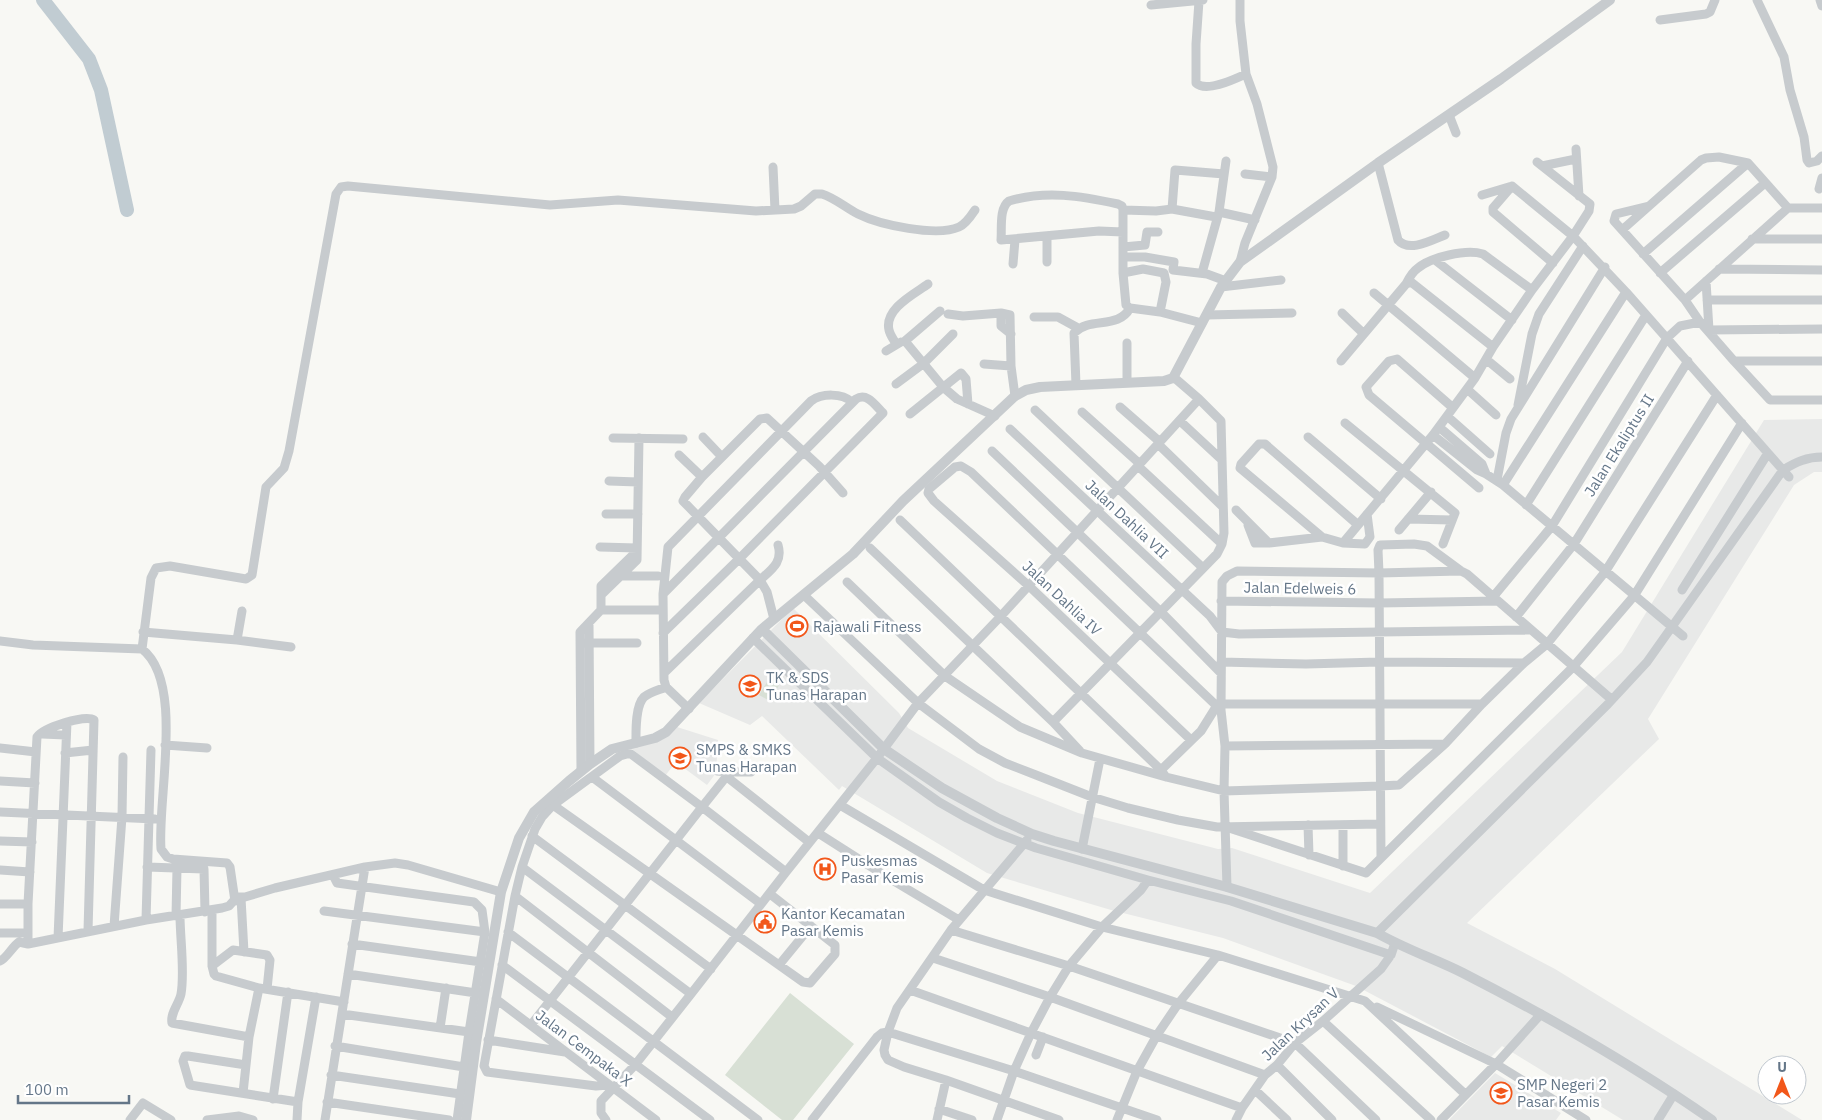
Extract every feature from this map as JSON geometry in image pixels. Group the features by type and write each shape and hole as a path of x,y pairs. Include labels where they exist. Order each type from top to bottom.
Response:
{"street":[{"path":"1199,0 1196,83 1198,86 1203,87 1227,82 1246,74"},
{"path":"1151,5 1203,0"},
{"path":"1240,0 1240,21 1246,74 1257,104 1273,167 1272,177 1240,262"},
{"path":"1177,380 1223,284 1240,262 1610,0"},
{"path":"1660,20 1706,14 1710,12 1715,0"},
{"path":"1757,0 1784,57 1790,90 1804,138 1807,160 1809,163 1813,163 1822,156"},
{"path":"1820,0 1822,6"},
{"path":"1448,115 1456,133"},
{"path":"1576,149 1579,196"},
{"path":"1622,230 1701,160 1706,158 1719,157 1748,163 1788,208"},
{"path":"1343,543 1382,499 1439,427 1475,378 1493,347 1532,290 1553,264 1591,208 1590,204 1540,164 1576,159"},
{"path":"1202,273 1218,214 1226,161"},
{"path":"1378,163 1398,240 1401,244 1412,246 1445,235"},
{"path":"1643,254 1748,163"},
{"path":"772,166 776,210"},
{"path":"1172,209 1175,170 1224,174"},
{"path":"1246,174 1272,177"},
{"path":"1819,189 1822,178"},
{"path":"1660,274 1765,183"},
{"path":"142,650 151,578 156,568 170,566 246,580 252,575 266,487 284,468 289,451 336,194 339,188 348,186 550,205 618,200 756,211 798,208 815,194 822,194 857,214 881,223 902,228 940,230 960,226 975,210"},
{"path":"1482,195 1512,186"},
{"path":"1512,186 1583,246 1688,361 1786,473"},
{"path":"1512,186 1493,208 1493,212 1553,264"},
{"path":"1123,232 1099,231 1001,240 1003,209 1005,203 1009,201 1041,195 1067,195 1118,204 1122,206 1123,210 1124,302 1130,308 1205,319 1292,313"},
{"path":"1649,206 1616,214 1614,221 1685,300 1700,322 1709,330 1734,361 1770,400 1822,400"},
{"path":"1685,300 1788,208 1822,208"},
{"path":"1123,210 1156,211 1172,209 1255,220"},
{"path":"1145,257 1147,232 1158,232"},
{"path":"1047,237 1047,262"},
{"path":"1752,239 1822,240"},
{"path":"1013,264 1015,240"},
{"path":"1123,246 1145,245"},
{"path":"1517,410 1532,334 1539,314 1583,246"},
{"path":"1341,361 1406,284 1411,275 1418,268 1435,260 1466,252 1483,254 1532,290"},
{"path":"1123,257 1145,257 1174,262 1173,270 1202,273 1223,284 1281,280"},
{"path":"1435,260 1512,320"},
{"path":"1500,483 1506,433 1517,410 1604,268"},
{"path":"1123,273 1143,269 1164,273 1166,282 1160,312"},
{"path":"1718,269 1822,270"},
{"path":"1706,281 1709,330"},
{"path":"1406,284 1413,283 1493,347"},
{"path":"928,284 892,313 888,328 943,388 956,399 995,416"},
{"path":"1500,483 1626,292"},
{"path":"1374,293 1475,378"},
{"path":"1707,300 1822,300"},
{"path":"1076,385 1074,333 1078,328 1088,324 1120,319 1127,314 1130,308"},
{"path":"886,351 944,312 964,316 1008,314 1011,316 1011,366 1015,396"},
{"path":"1342,313 1364,334"},
{"path":"1526,505 1646,315"},
{"path":"1034,317 1058,317 1078,328"},
{"path":"1495,599 1552,526 1667,338 1680,326 1700,322"},
{"path":"1709,330 1822,329"},
{"path":"896,384 923,364 953,334"},
{"path":"1127,343 1127,382"},
{"path":"1452,407 1397,359 1390,361 1366,387 1369,395 1479,488"},
{"path":"1487,360 1510,379"},
{"name":"Jalan Ekaliptus II","path":"1516,617 1574,544 1688,361"},
{"path":"1734,361 1822,361"},
{"path":"984,364 1011,366"},
{"path":"910,414 959,374 963,374 967,383 968,404"},
{"path":"457,1120 469,1032 476,1014 501,892 519,838 534,812 590,764 612,750 655,738 666,732 753,638 853,554 903,501 1015,396 1026,390 1040,387 1177,380 1221,421 1222,544 1217,554 1053,722"},
{"path":"1467,389 1496,415"},
{"path":"846,582 944,676 1020,727 1082,753 1224,790 1399,785 1445,744 1524,663 1547,644 1605,572 1717,394"},
{"path":"1765,395 1822,394"},
{"path":"689,709 666,687 664,673 662,594 668,547 782,432 810,401 816,397 836,396 852,402"},
{"path":"662,594 852,402 860,397 865,397 883,413 663,633"},
{"path":"606,1120 601,1114 600,1103 611,1086 635,1065 918,703 1078,533 1199,399"},
{"path":"1120,407 1223,507"},
{"path":"1035,410 1203,568"},
{"path":"1082,412 1222,544"},
{"path":"1446,416 1490,454"},
{"path":"774,619 767,592 760,580 683,500 702,477 762,417 767,418 782,432 843,493"},
{"path":"1180,421 1222,460"},
{"path":"1226,827 1366,873 1573,667 1634,596 1742,423"},
{"path":"1345,424 1455,513 1443,544"},
{"path":"1439,427 1482,464 1486,474"},
{"name":"Jalan Dahlia VII","path":"1010,429 1210,616 1222,632"},
{"path":"1433,435 1477,470 1500,483 1683,636"},
{"path":"703,437 722,457"},
{"path":"1308,437 1382,499"},
{"path":"613,438 682,438"},
{"path":"601,595 637,560 639,438"},
{"path":"1322,538 1240,468 1241,464 1259,444 1265,444 1358,524"},
{"path":"1460,456 1466,449"},
{"path":"992,451 1161,612 1221,673"},
{"path":"1682,590 1768,453"},
{"path":"679,456 702,477"},
{"path":"1377,933 1570,742 1647,662 1796,462 1812,457 1822,457"},
{"name":"Jalan Dahlia IV","path":"1056,555 970,472 961,466 955,467 929,489 928,493 930,496 1191,740"},
{"path":"609,481 638,482"},
{"path":"1399,530 1431,492"},
{"path":"1236,510 1246,520 1255,543 1322,538 1343,543 1363,544 1368,542 1370,537 1367,514"},
{"path":"606,514 638,514"},
{"path":"1408,519 1452,520"},
{"path":"900,520 1082,693 1164,774"},
{"path":"1381,858 1378,547 1384,544 1423,544 1427,546 1468,574 1611,699"},
{"path":"664,673 776,565 780,553 778,545"},
{"path":"600,548 637,549"},
{"path":"870,548 1053,722 1082,753"},
{"path":"581,772 584,643 589,623 601,610 601,586 637,549"},
{"path":"1056,555 1220,707 1482,704"},
{"path":"1231,901 1224,790 1224,746 1220,707 1222,582 1227,576 1236,571 1379,573 1461,571"},
{"path":"621,576 658,576"},
{"path":"807,598 918,703 979,749 1005,763 1092,797 1178,820 1226,827 1380,824"},
{"name":"Jalan Edelweis 6","path":"1221,601 1380,603 1495,599"},
{"path":"601,610 658,610"},
{"path":"237,640 242,611"},
{"path":"762,630 880,754 997,818 1032,834 1230,888 1377,933 1395,943 1451,967 1541,1014 1674,1094 1712,1120"},
{"path":"1222,632 1239,634 1530,630"},
{"path":"143,632 237,640 291,647"},
{"path":"753,638 880,754 946,806 997,833 1024,844 1148,880 1231,901 1392,955 1395,943"},
{"path":"0,641 33,645 142,650 150,657 164,692 166,715 160,842 163,854 173,859 224,862 229,865 238,899 244,952"},
{"path":"584,643 637,643"},
{"path":"584,643 590,764"},
{"path":"1221,662 1306,664 1380,662 1524,663"},
{"path":"636,743 635,725 642,701 650,694 666,687"},
{"path":"1164,774 1220,707"},
{"path":"28,944 28,904 37,737 39,734 67,722 88,717 94,720 88,931"},
{"path":"58,938 67,722"},
{"path":"39,734 66,734"},
{"path":"1224,746 1445,744"},
{"path":"166,745 206,748"},
{"path":"0,748 36,752"},
{"path":"66,753 93,750"},
{"path":"146,920 151,750"},
{"path":"611,1086 596,1086 486,1072 484,1066 514,896 532,836 542,817 553,805 620,756 631,754 786,872"},
{"path":"114,926 122,817 123,757"},
{"path":"1082,849 1100,759"},
{"path":"717,771 728,774 752,772"},
{"path":"531,1025 587,951 728,774"},
{"path":"728,774 809,842"},
{"path":"592,777 761,904"},
{"path":"0,781 35,782"},
{"path":"553,805 803,982 810,983 834,955 835,945 770,894"},
{"path":"840,805 984,890 1102,926 1218,955 1365,1001 1496,1064 1586,1120"},
{"path":"0,812 34,815 161,819"},
{"path":"1308,825 1309,855"},
{"path":"1343,825 1343,866"},
{"path":"818,833 887,878 959,920"},
{"path":"1032,834 951,930 897,1008 888,1032 884,1050 888,1060 904,1067 1059,1120"},
{"path":"532,836 710,969"},
{"path":"0,841 32,842"},
{"path":"198,860 203,864 204,868 212,966 216,976 263,988 344,1002"},
{"path":"0,961 4,960 19,942 28,944 146,920 222,908 238,899 364,867 402,863 501,892"},
{"path":"147,867 204,868"},
{"path":"324,1120 358,915 364,867"},
{"path":"522,867 606,928 691,994"},
{"path":"177,868 182,986 179,1002 172,1018 172,1024 249,1037"},
{"path":"0,870 30,872"},
{"path":"333,875 337,883 474,902 480,906 485,932 476,992 476,1014 466,1120"},
{"path":"997,1120 1014,1071 1050,996 1069,966 1102,926 1148,880"},
{"path":"514,896 672,1017"},
{"path":"0,904 28,904"},
{"path":"324,911 485,932"},
{"path":"779,965 811,926"},
{"path":"951,930 1069,966 1295,1044 1376,1120"},
{"path":"508,932 758,1120"},
{"path":"0,933 28,933"},
{"path":"352,944 481,962"},
{"path":"212,966 231,951 270,957 249,1037 242,1093"},
{"path":"1117,1120 1136,1071 1157,1035 1178,1004 1218,955"},
{"name":"Jalan Krysan V","path":"1236,1120 1242,1108 1266,1075 1295,1044 1381,969 1392,955"},
{"path":"932,958 1050,996 1266,1075"},
{"path":"502,965 710,1120"},
{"path":"348,974 476,992"},
{"path":"440,1028 446,988"},
{"path":"910,990 1242,1108"},
{"path":"273,1098 288,992"},
{"path":"296,1120 316,997"},
{"name":"Jalan Cempaka X","path":"496,999 656,1120"},
{"path":"1365,1001 1465,1094"},
{"path":"342,1014 469,1032"},
{"path":"1441,1120 1496,1064 1541,1014"},
{"path":"1323,1021 1431,1120"},
{"path":"812,1120 874,1040 882,1033 888,1032 1014,1071 1157,1120"},
{"path":"1036,1055 1042,1037"},
{"path":"488,1040 565,1052"},
{"path":"335,1046 464,1067"},
{"path":"246,1064 188,1056 185,1056 183,1060 190,1085 298,1102"},
{"path":"1277,1065 1332,1120"},
{"path":"331,1075 460,1094"},
{"path":"937,1120 946,1080"},
{"path":"1255,1090 1287,1120"},
{"path":"1658,1120 1674,1094"},
{"path":"327,1102 449,1120"},
{"path":"130,1120 143,1103 171,1120"},
{"path":"940,1109 972,1120"},
{"path":"1565,1120 1571,1111"},
{"path":"211,1120 239,1116 253,1120"}],"shaded area":[{"path":"1822,419 1822,472 1814,472 1794,485 1648,719 1659,739 1467,923 1555,969 1757,1092 1757,1105 1777,1105 1802,1120 1623,1120 1502,1046 1491,1057 1356,986 1223,938 1111,910 987,873 842,786 839,790 762,716 750,725 699,703 793,608 899,713 908,728 997,781 1078,813 1218,849 1232,848 1370,893 1622,652 1764,420"},
{"path":"772,674 782,680 770,701 759,695"},
{"name":"SMPS & SMKS Tunas Harapan","path":"677,727 718,740 716,773 707,785 684,768 672,767 665,776 631,748"},
{"path":"790,993 854,1044 793,1120 782,1120 725,1075"},
{"name":"SMP Negeri 2 Pasar Kemis","path":"1495,1073 1561,1113 1556,1120 1449,1120"}],"waterway":[{"path":"43,0 89,59 101,90 127,210"}],"place":[{"name":"Rajawali Fitness","path":"797,626"},
{"name":"TK & SDS Tunas Harapan","path":"750,686"},
{"name":"SMPS & SMKS Tunas Harapan","path":"680,758"},
{"name":"Puskesmas Pasar Kemis","path":"825,869"},
{"name":"Kantor Kecamatan Pasar Kemis","path":"765,922"},
{"name":"SMP Negeri 2 Pasar Kemis","path":"1501,1093"}]}
